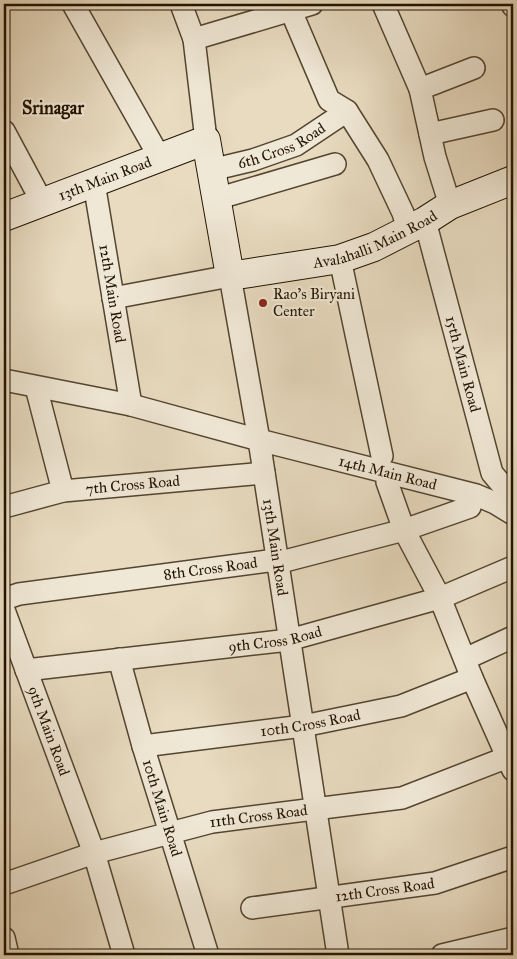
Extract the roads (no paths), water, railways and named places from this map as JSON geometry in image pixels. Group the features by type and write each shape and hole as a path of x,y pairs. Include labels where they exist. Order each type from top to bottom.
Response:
{"street":[{"path":"73,4 160,158"},
{"name":"13th Main Road","path":"181,4 194,39 206,140 259,440 338,955"},
{"path":"194,39 289,7 312,4"},
{"path":"383,4 420,89 430,134 450,205"},
{"path":"289,7 329,100 347,111"},
{"path":"420,89 474,68"},
{"name":"6th Cross Road","path":"211,170 253,160 296,145 347,111"},
{"name":"15th Main Road","path":"347,111 378,160 402,212 416,225 492,473 513,498"},
{"path":"430,134 493,120"},
{"path":"4,131 42,202"},
{"name":"13th Main Road","path":"4,217 206,140"},
{"path":"216,199 335,164"},
{"name":"12th Main Road","path":"94,183 131,405"},
{"name":"Avalahalli Main Road","path":"230,276 340,259 374,247 450,205 511,187"},
{"name":"14th Main Road","path":"340,259 382,456"},
{"path":"114,298 230,276"},
{"name":"14th Main Road","path":"4,380 131,405 259,440 476,495 495,503 513,514"},
{"path":"36,387 63,490"},
{"name":"7th Cross Road","path":"4,507 63,490 264,473"},
{"path":"387,482 404,530 440,598 468,668 511,760"},
{"name":"8th Cross Road","path":"4,599 19,594 268,561 277,563 404,530 470,508"},
{"name":"9th Cross Road","path":"26,670 289,640 440,598 513,567"},
{"name":"9th Main Road","path":"4,610 94,852 124,955"},
{"name":"10th Cross Road","path":"142,746 303,726 401,706 468,668 513,637"},
{"name":"10th Main Road","path":"119,659 142,746 208,955"},
{"name":"11th Cross Road","path":"4,884 94,852 212,822 402,798 511,760"},
{"name":"12th Cross Road","path":"252,908 435,884 513,857"},
{"path":"4,938 8,955"},
{"path":"442,955 513,938"}],"place":[{"name":"Rao's Biryani Center","path":"263,303"}],"district":[{"name":"Srinagar","path":"53,108"}]}
